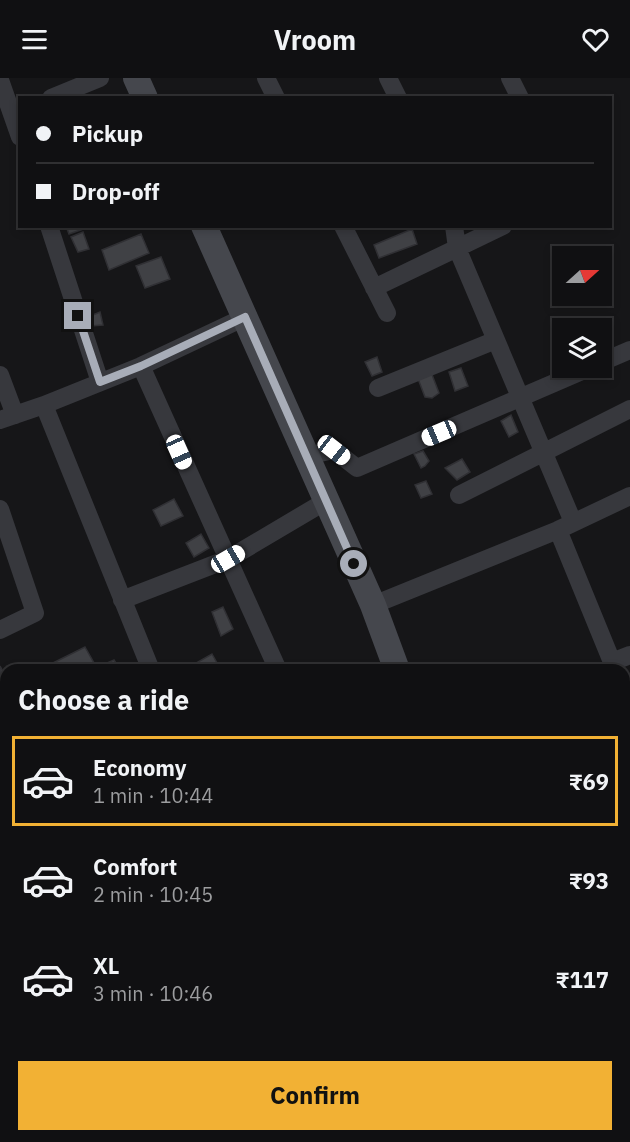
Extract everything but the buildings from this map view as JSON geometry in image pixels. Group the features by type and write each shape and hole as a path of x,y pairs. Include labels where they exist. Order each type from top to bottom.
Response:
{"main road":[{"path":"136,78 144,96"},
{"path":"205,228 373,605 395,664"}],"street":[{"path":"56,96 100,78"},
{"path":"266,78 275,96"},
{"path":"388,78 397,96"},
{"path":"510,78 519,96"},
{"path":"0,80 18,132"},
{"path":"50,228 100,382"},
{"path":"343,228 387,313"},
{"path":"454,228 457,248 544,453 605,664"},
{"path":"374,288 499,228"},
{"path":"0,375 8,417 141,366 245,317"},
{"path":"378,388 496,340"},
{"path":"612,358 630,350"},
{"path":"141,366 275,664"},
{"path":"306,456 334,450 357,468 566,378"},
{"path":"44,405 149,664"},
{"path":"459,495 630,409"},
{"path":"373,605 566,526 630,495"},
{"path":"122,600 228,559 326,501"},
{"path":"0,509 35,613 0,630"},
{"path":"610,664 630,655"}],"route":[{"path":"78,316 100,382 141,366 245,317 354,564"}]}
